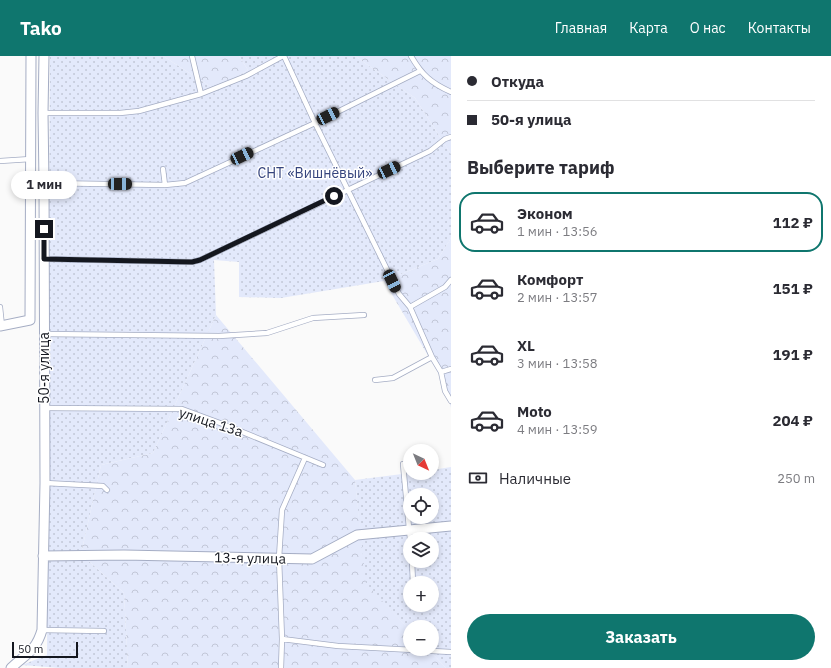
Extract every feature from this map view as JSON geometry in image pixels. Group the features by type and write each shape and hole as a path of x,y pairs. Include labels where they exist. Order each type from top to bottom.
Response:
{"street":[{"path":"1,326 30,320 31,56"},
{"name":"50-я улица","path":"11,668 33,650 39,641 42,630 45,483 44,56"},
{"name":"13-я улица","path":"424,532 451,526"},
{"name":"13-я улица","path":"43,556 124,555 312,559 357,535 403,535"}],"lane":[{"path":"192,56 201,94"},
{"path":"43,113 120,113 139,111 201,94 246,76 284,56 398,294 410,307 432,357 441,372 445,391 451,401"},
{"path":"411,56 420,71 438,86 451,92"},
{"path":"44,183 184,184 315,123 420,71"},
{"path":"44,259 192,262 200,260 430,151 445,139 451,137"},
{"path":"0,161 31,159"},
{"path":"163,169 165,184"},
{"path":"410,307 445,287 451,280"},
{"path":"0,306 1,326"},
{"path":"44,334 219,336 267,332 313,318 364,315"},
{"path":"375,380 393,378 432,357"},
{"path":"441,372 451,369"},
{"name":"улица 13а","path":"44,408 182,409 323,465"},
{"path":"281,668 282,639 279,558 282,510 305,458"},
{"path":"405,480 410,532"},
{"path":"45,483 103,486 107,490"},
{"path":"42,630 104,631"},
{"path":"282,639 338,646 451,652"}],"green space":[{"name":"СНТ «Вишнёвый»","path":"50,56 163,56 216,90 248,70 239,56 355,56 415,98 451,154 451,238 438,259 384,281 281,298 239,297 239,262 214,260 216,315 153,453 101,465 81,554 124,593 128,668 60,668 22,665 47,655"},
{"path":"163,56 239,56 248,70 216,90"},
{"path":"355,56 451,56 451,154 415,98"},
{"path":"451,238 451,408 446,386 384,281 438,259"},
{"path":"216,315 355,480 366,584 403,623 403,656 435,656 446,668 128,668 124,593 81,554 101,465 153,453"},
{"path":"451,467 451,668 446,668 435,656 439,656 439,620 403,620 403,623 365,584 355,480 403,474 403,480 439,480 439,469"}],"route":[{"path":"44,229 44,259 192,262 200,260 334,196"}]}
